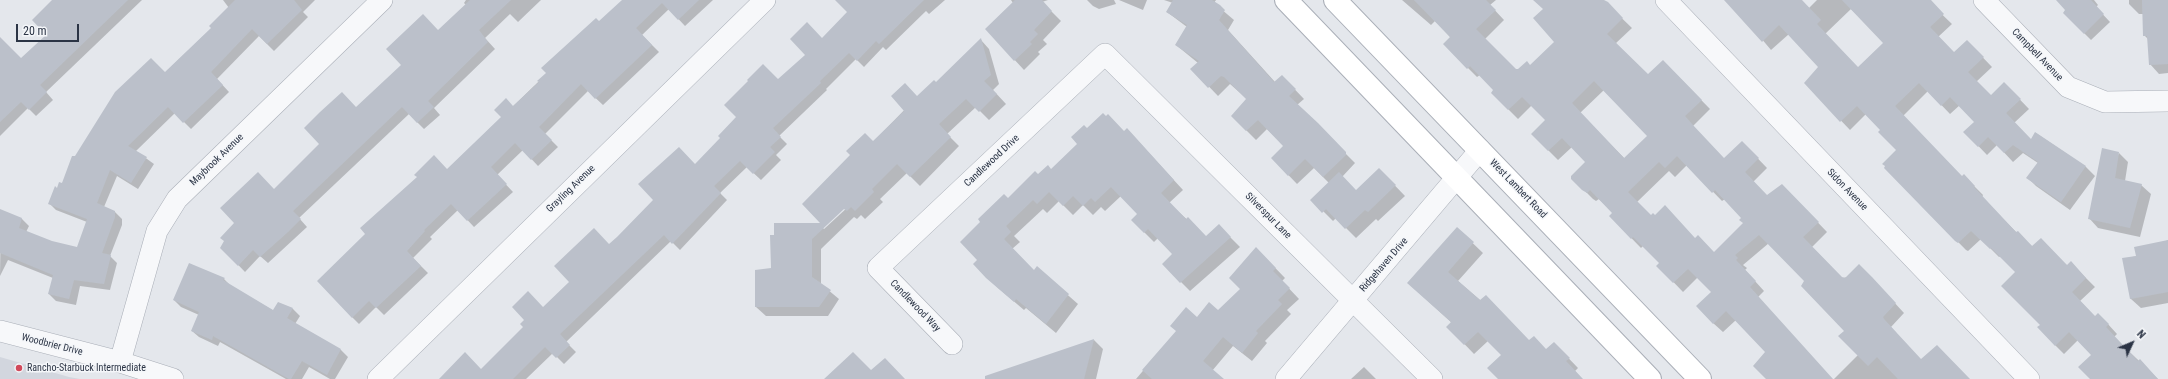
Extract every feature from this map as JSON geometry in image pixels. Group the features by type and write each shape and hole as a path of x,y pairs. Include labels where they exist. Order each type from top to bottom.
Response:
{"main road":[{"path":"1286,0 1650,379"},
{"name":"West Lambert Road","path":"1335,0 1700,379"}],"street":[{"name":"Maybrook Avenue","path":"120,362 157,231 177,199 382,0"},
{"name":"Grayling Avenue","path":"378,379 765,0"},
{"name":"Sidon Avenue","path":"1666,0 2029,379"},
{"name":"Campbell Avenue","path":"1984,0 2068,87 2105,102 2168,101"},
{"name":"Candlewood Drive","path":"878,268 1105,54"},
{"name":"Silverspur Lane","path":"1105,54 1432,379"},
{"name":"Ridgehaven Drive","path":"1286,379 1458,178 1480,150"},
{"name":"Candlewood Way","path":"878,268 952,344"},
{"name":"Woodbrier Drive","path":"0,331 120,362 173,379"}],"shaded area":[{"name":"Rancho-Starbuck Intermediate","path":"0,357 69,377 80,379 0,379"}],"building":[{"path":"52,0 128,0 40,85 47,92 29,110 21,102 0,122 0,37 21,58 46,35 32,20"},
{"path":"235,0 294,0 302,10 267,44 252,29 211,72 223,85 183,123 168,107 128,146 147,157 131,183 110,170 97,203 115,211 115,217 102,253 111,255 104,284 74,280 69,299 48,294 53,275 0,253 0,209 22,218 19,228 52,241 77,247 87,219 48,204 55,186 57,188 59,182 62,183 72,156 75,156 115,92 151,58 165,72 211,28 209,26"},
{"path":"470,0 511,0 479,30 488,42 428,101 434,107 417,123 402,107 293,211 301,219 288,232 260,257 253,250 238,266 220,248 224,241 220,238 234,223 220,208 258,172 274,189 319,144 304,128 320,112 342,92 356,107 401,65 386,49 423,14 438,30"},
{"path":"622,0 699,0 678,20 662,3 636,28 652,45 595,99 581,84 539,127 552,140 531,160 515,143 491,167 507,184 467,221 451,204 424,230 425,231 407,251 421,266 376,308 369,301 352,318 317,281 365,234 360,228 417,177 414,175 434,155 447,169 501,117 494,110 506,98 513,106 539,82 537,81 546,73 541,68 596,18 599,21"},
{"path":"835,0 924,0 879,44 876,41 857,61 849,53 820,81 821,83 773,128 781,137 770,147 775,152 753,174 740,161 714,186 721,193 672,244 664,235 560,334 570,345 556,358 545,347 513,379 439,379 465,352 481,369 523,327 520,324 524,320 512,307 528,291 543,307 569,282 554,266 594,228 609,244 617,237 653,200 638,184 679,147 695,164 720,138 718,136 736,117 724,105 763,64 778,79 805,55 790,39 807,22 822,38 847,12"},
{"path":"1015,0 1042,0 1052,11 1034,30 1038,34 1030,42 1032,44 1014,61 985,29"},
{"path":"1173,0 1212,0 1220,5 1225,10 1219,20 1274,82 1282,75 1296,89 1289,96 1318,123 1346,152 1346,155 1323,177 1305,159 1288,176 1271,158 1283,146 1258,120 1246,131 1231,116 1246,99 1224,77 1221,76 1208,88 1190,69 1199,61 1175,45 1187,25 1166,12"},
{"path":"1414,0 1486,0 1496,10 1476,29 1516,69 1527,61 1530,65 1554,42 1533,18 1543,9 1533,0 1604,0 1608,2 1623,18 1607,34 1648,74 1663,60 1702,100 1685,116 1724,158 1742,141 1759,158 1745,172 1767,195 1782,184 1819,222 1803,237 1842,277 1845,278 1859,264 1872,277 1896,303 1883,317 1884,319 1921,359 1937,345 1970,379 1898,379 1877,357 1868,366 1838,336 1844,331 1801,286 1804,281 1759,235 1735,255 1738,258 1736,260 1756,281 1750,287 1833,379 1766,379 1753,366 1765,352 1726,311 1713,324 1696,306 1711,292 1688,269 1673,283 1656,266 1659,263 1633,237 1631,239 1609,216 1612,213 1590,190 1587,193 1571,179 1571,176 1585,162 1562,138 1548,151 1531,134 1545,120 1522,97 1508,110 1491,93 1493,90 1470,66 1467,69 1443,44 1450,37","holes":["1594,81 1647,136 1624,158 1572,103","1677,156 1712,193 1715,190 1741,218 1739,220 1743,223 1714,252 1698,235 1695,238 1665,205 1655,215 1653,213 1651,215 1628,192 1659,162 1665,168"]},
{"path":"1724,0 1802,0 1821,20 1817,24 1858,67 1883,43 1842,0 1931,0 1944,14 1930,27 1954,52 1967,40 1984,57 1968,72 1991,95 2004,82 2021,99 2006,113 2031,139 2035,132 2086,166 2061,202 2026,178 2038,162 2013,145 2004,153 1988,137 1978,147 1963,132 1974,122 1950,97 1941,106 1919,83 1895,106 1962,176 1964,174 1975,186 1974,187 2016,232 2018,231 2032,246 2041,238 2067,265 2071,261 2086,278 2072,292 2095,316 2098,313 2109,324 2106,327 2138,361 2140,359 2158,379 2090,379 2078,367 2091,355 2069,332 2055,346 2037,327 2040,325 2001,286 2015,272 1971,231 1958,243 1955,241 1884,168 1885,166 1882,164 1896,150 1878,132 1880,130 1857,106 1840,122 1804,83 1818,67 1779,25 1762,42"},
{"path":"2056,0 2091,0 2104,14 2084,34 2063,13 2065,10"},
{"path":"2142,0 2168,0 2168,64 2149,65 2147,36 2143,36"},
{"path":"981,38 991,75 984,81 997,94 979,112 966,99 939,124 951,137 910,177 897,164 872,189 874,192 855,211 851,207 847,211 844,209 812,239 812,277 831,290 819,307 755,307 755,270 771,268 770,235 774,235 774,223 820,223 802,204 850,155 846,151 865,133 873,141 904,111 891,96 905,83 917,96 934,80 936,82"},
{"path":"1103,113 1106,116 1108,114 1124,131 1127,128 1174,180 1161,193 1186,219 1188,217 1206,236 1219,224 1231,237 1180,283 1162,264 1172,254 1148,229 1144,233 1131,220 1137,214 1111,187 1095,202 1091,198 1083,206 1073,196 1063,206 1049,192 1037,204 1033,200 1006,226 1011,232 1004,239 1034,270 1037,266 1069,294 1046,324 1016,299 1014,302 986,278 973,264 977,260 960,242 980,222 978,219 1004,194 1008,198 1035,171 1038,174 1048,165 1051,169 1077,144 1071,137 1084,125 1087,128"},
{"path":"2102,148 2119,152 2115,178 2142,184 2130,228 2088,219"},
{"path":"1379,168 1396,185 1368,212 1365,210 1345,229 1326,209 1322,213 1310,200 1339,172 1356,190"},
{"path":"1457,227 1474,242 1448,272 1480,300 1486,295 1529,340 1534,336 1546,349 1554,342 1570,358 1566,361 1583,379 1498,379 1487,368 1501,355 1478,332 1464,345 1446,327 1451,322 1407,283"},
{"path":"2168,240 2168,292 2130,299 2122,258 2136,256 2134,247"},
{"path":"1256,247 1276,268 1273,271 1290,288 1278,300 1282,304 1256,331 1258,333 1242,353 1223,337 1203,361 1224,379 1152,379 1142,370 1176,331 1170,326 1186,307 1197,317 1209,302 1218,310 1240,289 1229,278"},
{"path":"189,263 225,278 223,280 273,310 278,302 293,308 287,318 341,349 327,375 302,361 291,379 289,379 213,336 212,340 191,331 199,312 173,300"},
{"path":"1094,339 1084,379 985,379 985,376"},
{"path":"853,352 871,370 885,358 905,379 824,379"}],"place":[{"name":"Rancho-Starbuck Intermediate","path":"19,368"}]}
